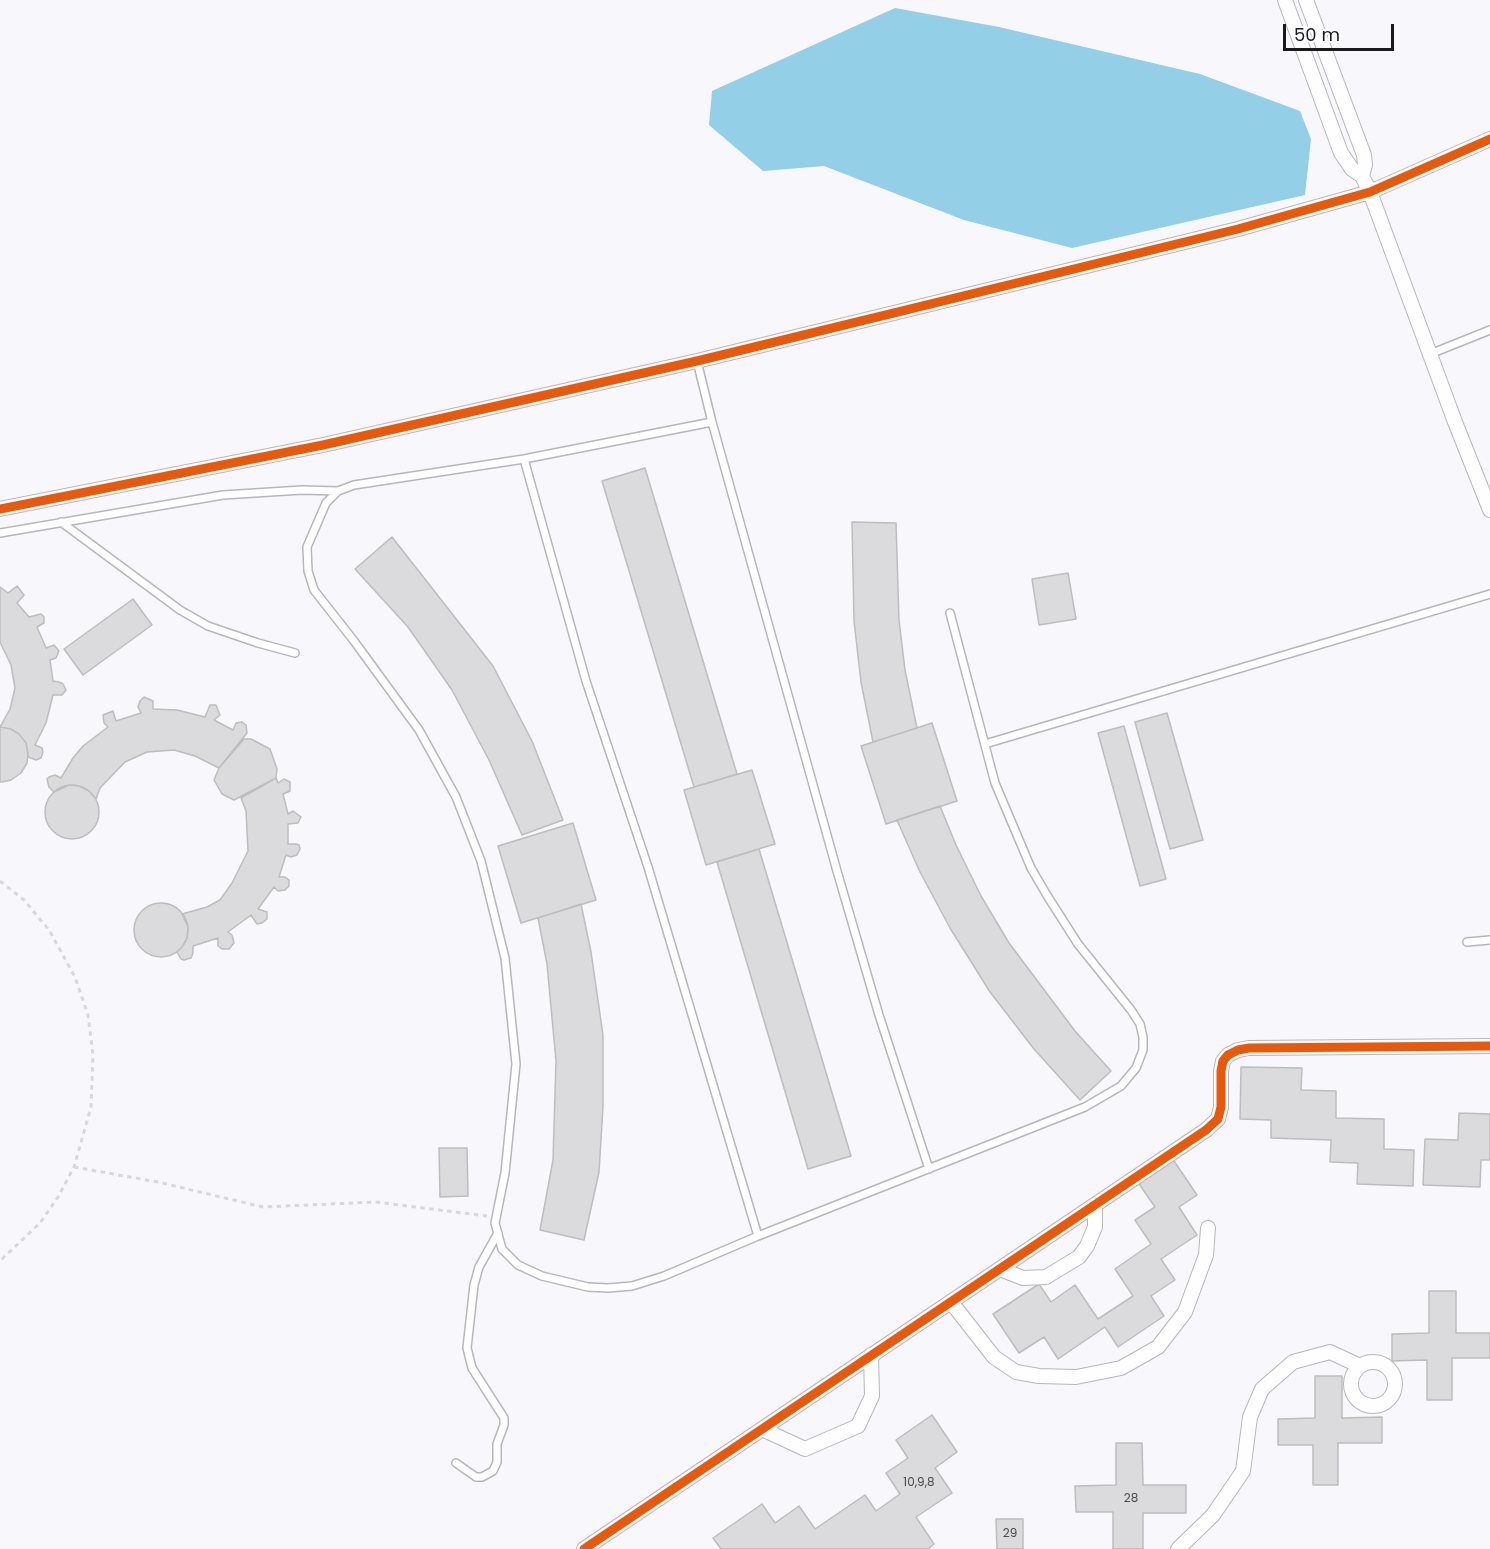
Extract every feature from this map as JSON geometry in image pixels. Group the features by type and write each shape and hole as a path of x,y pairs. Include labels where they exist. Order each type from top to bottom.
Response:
{"street":[{"path":"1285,0 1341,153 1352,169 1362,176 1370,192 1490,510"},
{"path":"1306,0 1364,155 1365,165 1362,176"},
{"path":"0,509 323,445 697,361 1238,229 1370,192 1490,139"},
{"path":"584,1549 1206,1130 1218,1119 1221,1107 1221,1071 1223,1061 1228,1055 1249,1048 1490,1046"},
{"path":"1000,1269 1023,1278 1046,1277 1079,1257 1087,1246 1095,1227 1095,1204"},
{"path":"951,1302 994,1357 1016,1372 1038,1376 1076,1377 1121,1368 1158,1347 1185,1312 1206,1255 1208,1228"},
{"path":"1178,1549 1213,1515 1243,1471 1250,1417 1262,1389 1293,1362 1330,1352 1360,1366"},
{"path":"762,1429 805,1449 858,1426 872,1396 871,1355"}],"lane":[{"path":"1430,354 1490,330"},
{"path":"697,361 712,422 875,1004 929,1169"},
{"path":"0,533 223,495 302,490 338,491 354,485 524,459 712,422"},
{"path":"524,459 586,681 648,867 758,1236"},
{"path":"338,491 326,503 307,547 308,571 314,590 419,729 456,797 481,861 505,958 516,1064 506,1173 495,1223 502,1249 518,1265 542,1276 588,1287 632,1286 664,1276 758,1236 1085,1107 1121,1086 1136,1068 1143,1050 1140,1024 1078,944 1031,868 995,783 950,613"},
{"path":"61,522 180,610 208,626 258,644 295,653"},
{"path":"985,744 1490,594"},
{"path":"1467,942 1490,940"},
{"path":"456,1463 476,1477 493,1471 497,1462 497,1444 504,1425 504,1418 472,1368 467,1348 474,1285 479,1267 498,1233"}],"path":[{"path":"0,881 24,900 49,930 75,977 88,1016 93,1055 91,1107 74,1167 58,1197 40,1223 0,1261"},
{"path":"74,1167 158,1182 263,1207 376,1202 486,1215 495,1223"}],"water":[{"path":"895,8 999,27 1200,74 1300,111 1311,139 1305,195 1072,248 964,220 824,166 763,171 709,125 712,91"}],"building":[{"path":"645,468 737,774 694,787 602,481"},
{"path":"852,522 896,523 899,620 905,670 917,728 873,742 861,682 854,621"},
{"path":"392,537 493,666 532,741 563,820 522,835 489,760 452,690 408,627 355,569"},
{"path":"1068,573 1076,619 1039,625 1032,579"},
{"path":"17,586 24,595 17,603 29,617 41,614 44,617 44,623 37,627 46,648 54,645 59,651 56,658 50,660 53,681 63,684 66,690 62,695 53,695 46,723 35,745 42,748 43,752 41,758 36,760 28,757 26,743 19,734 11,729 0,727 10,709 15,688 11,665 0,642 0,587 8,593"},
{"path":"133,599 152,625 83,675 64,649"},
{"path":"144,697 153,701 153,709 177,710 205,717 210,705 216,705 220,715 214,720 233,730 236,723 242,722 246,725 247,733 219,768 195,756 174,750 147,752 125,762 100,788 96,799 89,791 79,786 69,785 54,792 49,787 47,779 55,775 61,778 83,746 108,727 104,723 103,715 113,711 116,721 141,713 138,707"},
{"path":"1167,713 1203,840 1170,849 1135,722"},
{"path":"932,723 957,801 886,824 861,746"},
{"path":"1124,726 1166,879 1140,886 1098,733"},
{"path":"0,727 11,729 19,734 26,743 28,753 27,763 21,773 11,780 2,782 0,782"},
{"path":"244,739 251,739 270,749 277,769 276,778 234,800 222,794 214,780 219,768"},
{"path":"752,770 775,844 706,865 684,790"},
{"path":"276,778 278,783 284,779 290,782 290,791 283,794 288,814 293,811 301,817 298,823 288,824 288,844 299,845 300,849 297,855 291,857 286,855 279,877 289,880 289,886 285,890 278,891 274,887 258,909 267,912 267,919 262,923 257,924 251,915 228,932 232,935 234,943 229,949 222,949 218,946 218,938 193,946 191,958 181,959 177,952 187,938 188,927 182,914 207,907 220,900 232,883 248,851 246,811 241,798"},
{"path":"67,785 77,785 87,789 95,797 99,812 95,827 87,835 77,839 67,839 57,835 49,827 45,817 45,807 49,797 57,789"},
{"path":"940,806 981,896 1009,943 1075,1031 1111,1071 1080,1100 1034,1049 990,992 950,928 919,870 897,820"},
{"path":"573,823 596,900 521,923 498,846"},
{"path":"759,849 851,1156 808,1169 717,862"},
{"path":"156,903 166,903 176,907 184,915 188,930 184,945 176,953 166,957 156,957 146,953 138,945 134,935 134,925 138,915 146,907"},
{"path":"581,904 591,952 603,1035 603,1107 599,1172 584,1240 540,1230 553,1160 556,1061 547,964 538,918"},
{"path":"1241,1067 1302,1068 1301,1090 1336,1091 1336,1118 1384,1119 1384,1149 1414,1150 1413,1186 1357,1184 1358,1163 1330,1162 1331,1140 1271,1138 1271,1120 1240,1119"},
{"path":"1459,1113 1490,1114 1490,1160 1481,1160 1480,1187 1423,1185 1425,1139 1458,1140"},
{"path":"439,1148 467,1148 468,1196 440,1197"},
{"path":"1172,1158 1197,1195 1179,1207 1197,1235 1161,1259 1175,1280 1151,1296 1164,1316 1118,1347 1105,1327 1058,1359 1044,1337 1019,1353 993,1314 1039,1284 1051,1302 1075,1285 1098,1319 1133,1296 1115,1269 1151,1244 1135,1220 1155,1207 1137,1181"},
{"path":"1429,1291 1456,1291 1456,1333 1490,1333 1490,1358 1452,1358 1452,1400 1427,1400 1427,1360 1392,1361 1392,1334 1429,1333"},
{"path":"1315,1376 1342,1376 1342,1418 1382,1417 1382,1443 1338,1443 1338,1485 1313,1485 1313,1445 1278,1445 1278,1419 1315,1418"},
{"path":"932,1415 957,1452 935,1468 952,1493 916,1517 934,1544 928,1549 721,1549 713,1538 762,1504 775,1523 799,1506 815,1529 865,1495 876,1511 900,1494 886,1473 908,1458 896,1440"},
{"path":"1116,1443 1142,1443 1143,1485 1186,1485 1186,1513 1143,1513 1143,1549 1113,1549 1113,1512 1076,1512 1075,1486 1116,1485"},
{"path":"996,1519 1023,1519 1023,1549 997,1549"}],"cycle path":[{"path":"0,509 323,445 697,361 1238,229 1370,192 1490,139"},
{"path":"584,1549 1206,1130 1218,1119 1221,1107 1221,1071 1223,1061 1228,1055 1249,1048 1490,1046"}]}
